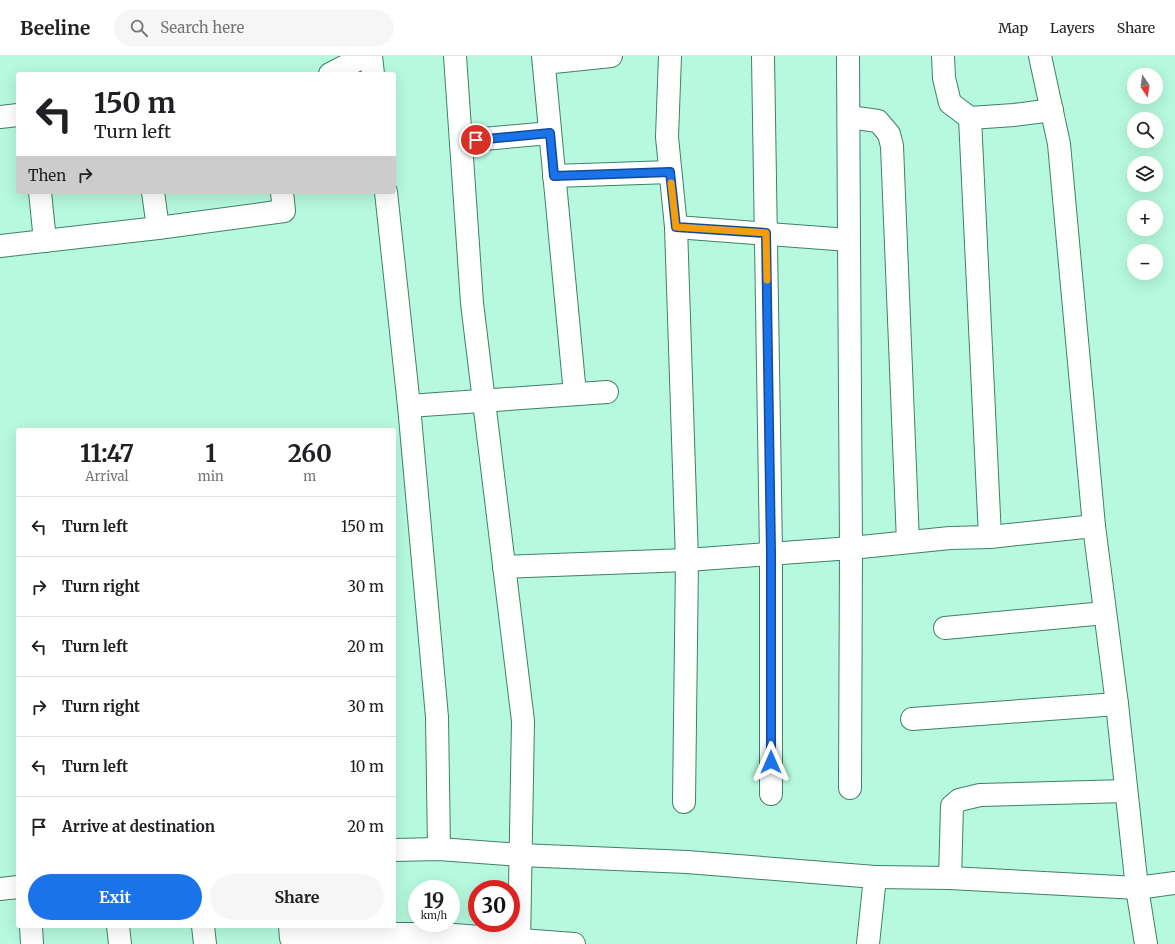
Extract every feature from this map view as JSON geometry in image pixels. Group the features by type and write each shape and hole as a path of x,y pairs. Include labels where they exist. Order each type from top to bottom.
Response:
{"street":[{"path":"334,72 365,56"},
{"path":"371,56 373,72"},
{"path":"455,56 472,303 523,721 519,942"},
{"path":"576,394 544,59 611,56"},
{"path":"670,56 667,137 676,227 687,560 684,802"},
{"path":"763,56 771,553 771,794"},
{"path":"848,56 850,117 850,788"},
{"path":"943,56 944,78 950,103 970,118 1014,115 1052,110"},
{"path":"1040,56 1059,144 1094,526 1117,704 1137,888 1146,944"},
{"path":"0,117 16,116"},
{"path":"850,117 878,121 889,134 892,146 908,542"},
{"path":"970,118 990,537"},
{"path":"461,141 550,133"},
{"path":"554,176 670,172"},
{"path":"40,194 45,240"},
{"path":"153,194 158,228"},
{"path":"0,246 158,228 284,211 282,194"},
{"path":"386,194 437,717 439,849"},
{"path":"676,227 849,240"},
{"path":"408,406 607,392"},
{"path":"504,566 687,560 851,548 950,538 990,537 1094,526"},
{"path":"945,628 1105,613"},
{"path":"912,719 1117,704"},
{"path":"950,878 952,806 959,800 980,795 1126,790"},
{"path":"396,850 439,849 520,855 687,862 875,877 950,878 1137,888 1175,883"},
{"path":"868,944 875,877"},
{"path":"0,888 16,887"},
{"path":"31,928 32,944"},
{"path":"118,928 120,944"},
{"path":"203,928 205,944"},
{"path":"291,936 440,934 519,942 574,944"}],"slow traffic":[{"path":"671,183 676,227 766,233 767,280"}],"route":[{"path":"476,140 550,133 554,176 670,172 676,227 766,233 771,553 771,762"}]}
